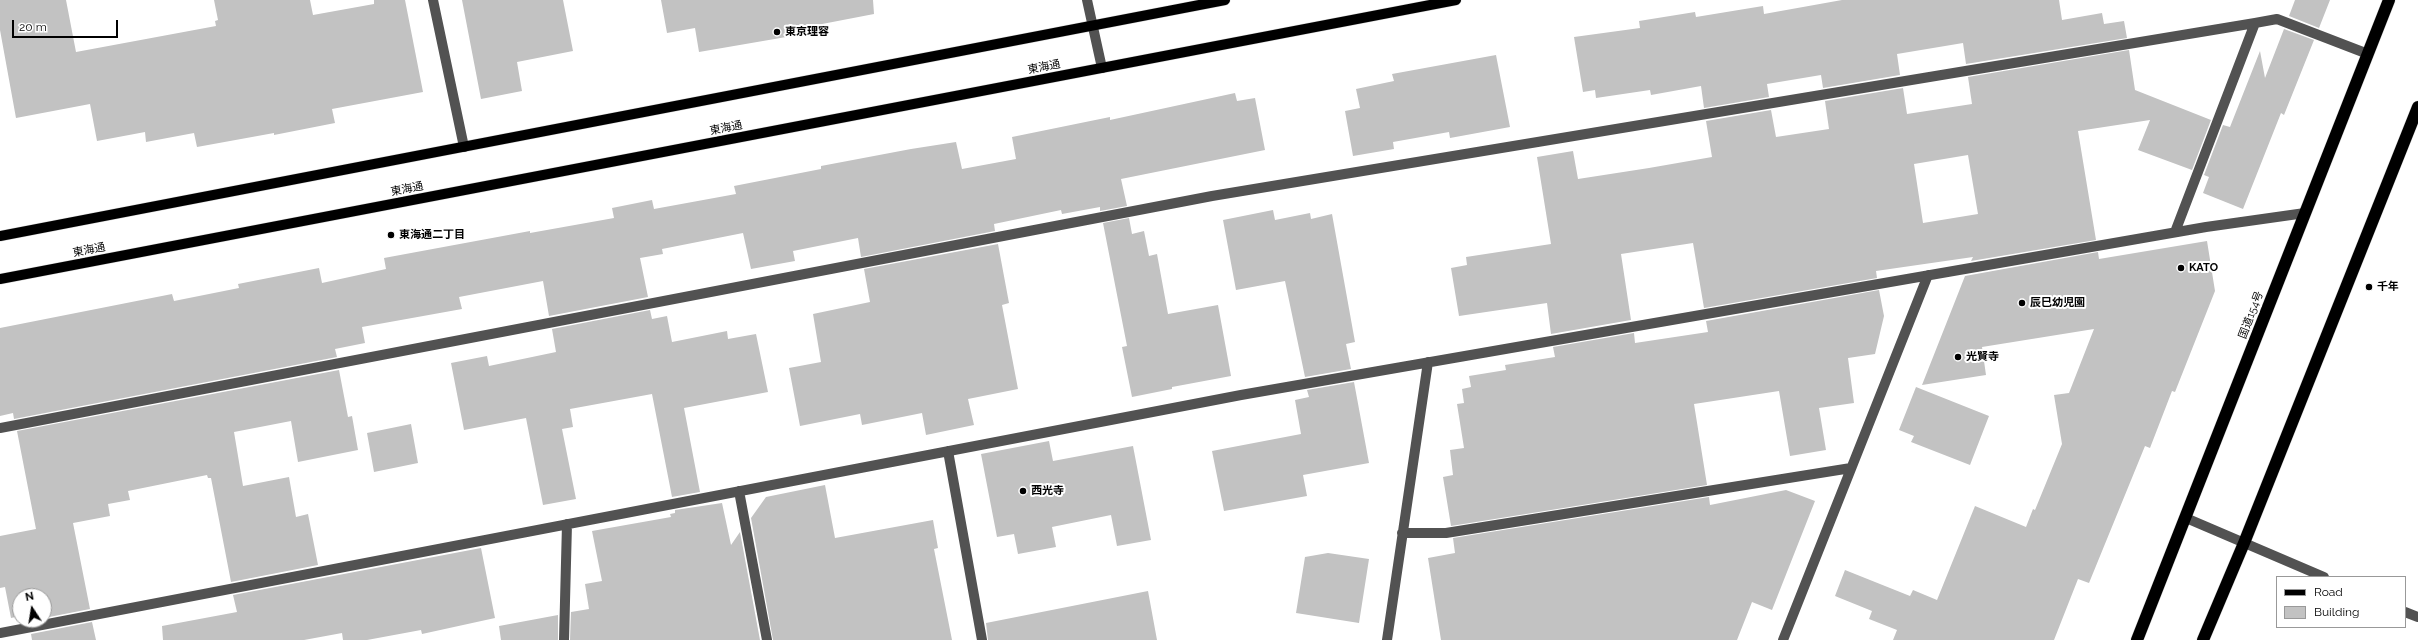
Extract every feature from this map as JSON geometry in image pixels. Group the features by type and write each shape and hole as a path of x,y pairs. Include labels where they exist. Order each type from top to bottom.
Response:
{"highway":[{"name":"国道154号","path":"2137,640 2389,0"},
{"path":"2203,640 2244,543 2418,107"}],"main road":[{"path":"0,236 1225,0"},
{"name":"東海通","path":"0,279 1456,0"}],"street":[{"path":"433,0 464,147"},
{"path":"1087,0 1102,68"},
{"path":"0,428 1212,196 2277,19 2368,54"},
{"path":"2175,232 2255,23"},
{"path":"0,633 1241,395 2175,232 2305,213"},
{"path":"1783,640 1928,275"},
{"path":"1387,640 1428,362"},
{"path":"948,451 982,640"},
{"path":"1402,533 1446,533 1851,468"},
{"path":"739,491 767,640"},
{"path":"2186,518 2322,576"},
{"path":"564,640 567,524"},
{"path":"2406,612 2418,617"}],"building":[{"path":"0,0 66,0 76,52 216,26 215,21 218,20 214,0 310,0 313,15 374,4 374,0 405,0 423,92 332,109 335,123 274,135 274,133 197,147 194,133 146,142 145,132 97,141 90,104 16,118 0,30"},
{"path":"462,0 563,0 573,51 517,62 522,91 481,99"},
{"path":"661,0 873,0 874,14 791,30 792,36 699,52 695,28 667,33"},
{"path":"1842,0 2059,0 2062,20 2102,13 2104,24 2124,21 2127,38 1966,64 1963,43 1897,54 1900,75 1823,88 1821,75 1767,84 1769,97 1704,108 1701,86 1651,95 1650,90 1596,98 1595,90 1583,92 1574,37 1640,28 1639,21 1695,12 1696,17 1763,6 1764,14"},
{"path":"2295,0 2330,0 2319,28 2289,16"},
{"path":"2284,29 2314,40 2284,115 2281,113 2243,209 2203,193 2209,177 2204,175 2223,125 2230,127 2260,51 2265,78"},
{"path":"2129,50 2135,90 2211,120 2192,170 2138,150 2150,120 2078,131 2096,240 1971,261 1973,257 1876,271 1877,278 1704,308 1693,243 1621,254 1631,320 1551,334 1547,303 1459,316 1451,268 1467,265 1466,257 1551,244 1537,157 1573,151 1578,179 1712,157 1706,121 1771,110 1776,137 1829,129 1825,101 1903,88 1907,114 1972,104 1968,77","holes":["1968,155 1978,214 1923,223 1914,164"]},
{"path":"1496,55 1510,127 1450,138 1449,132 1393,142 1394,149 1353,156 1345,111 1360,108 1356,89 1394,81 1392,74"},
{"path":"1235,93 1237,101 1255,98 1265,150 1121,179 1127,206 1100,211 1100,207 1062,214 1061,210 994,224 995,231 861,257 858,238 793,251 795,261 751,269 743,233 662,249 663,254 640,258 648,297 549,316 543,281 459,297 462,309 362,327 365,343 335,349 337,357 14,419 13,413 0,416 0,328 172,294 174,301 239,288 238,284 319,268 322,283 386,269 384,258 530,231 530,233 614,218 612,208 652,200 654,209 736,194 734,186 821,169 821,166 911,149 956,142 962,169 1016,159 1012,137 1110,117 1110,120"},
{"path":"1273,210 1275,220 1310,213 1311,219 1332,214 1355,342 1346,344 1351,369 1305,377 1285,281 1236,290 1223,220"},
{"path":"1129,218 1132,234 1144,231 1149,256 1157,254 1168,314 1218,305 1231,376 1172,387 1172,389 1132,397 1122,347 1127,346 1103,223"},
{"path":"2207,241 2215,291 2175,392 2172,391 2150,448 2145,446 2089,583 2078,579 2054,640 1893,640 1897,630 1869,619 1872,611 1835,596 1845,570 1910,596 1913,590 1937,600 1975,506 2026,527 2033,509 2035,510 2062,444 2054,395 2069,393 2094,329 1982,347 1986,375 1922,385 1965,276 2098,252 2099,259"},
{"path":"998,244 1009,303 1002,305 1018,389 968,399 974,425 926,435 922,413 862,425 860,414 800,426 789,368 821,362 813,314 870,302 864,269"},
{"path":"1879,290 1884,316 1875,354 1848,358 1854,403 1819,408 1826,450 1790,456 1779,391 1694,404 1707,485 1451,526 1443,477 1453,475 1450,450 1464,448 1457,404 1464,403 1462,389 1471,387 1469,376 1506,370 1505,365 1555,357 1553,347 1634,333 1635,343 1708,332 1706,321"},
{"path":"650,310 652,319 667,316 672,342 727,331 728,339 756,334 768,392 684,408 700,492 672,497 652,394 570,409 573,427 562,429 576,499 543,505 526,418 464,430 451,363 487,356 489,366 556,352 552,329"},
{"path":"339,370 348,417 352,416 358,450 298,462 291,421 234,432 243,486 289,477 296,517 308,514 318,565 231,582 211,478 208,478 207,475 128,491 130,500 108,504 110,516 73,523 90,609 52,616 52,588 12,588 11,618 5,587 0,588 0,536 36,529 17,431"},
{"path":"1354,382 1369,463 1303,475 1307,496 1224,511 1212,451 1301,434 1295,400 1309,397 1307,390"},
{"path":"1916,387 1989,416 1970,465 1911,442 1914,436 1899,430"},
{"path":"411,424 418,463 374,472 367,433"},
{"path":"1049,441 1053,461 1133,446 1151,540 1117,546 1111,515 1052,527 1056,547 1018,554 1014,534 997,537 981,454"},
{"path":"825,485 835,538 933,520 938,548 934,549 952,640 773,640 751,518 766,497"},
{"path":"1786,490 1815,501 1772,610 1752,602 1737,640 1441,640 1428,558 1455,553 1453,538 1709,497 1710,505"},
{"path":"722,503 731,545 740,532 760,640 570,640 571,612 589,609 585,584 602,581 592,531 671,517 670,514 675,513 675,510"},
{"path":"481,548 495,618 422,634 421,630 367,640 343,640 342,633 304,640 163,640 162,626 237,612 233,595"},
{"path":"1328,553 1369,559 1359,623 1296,613 1305,557"},
{"path":"1148,591 1157,640 988,640 986,623"},
{"path":"558,615 558,640 501,640 499,626"},
{"path":"92,622 96,640 32,640 31,634"}],"place":[{"name":"東京理容","path":"777,32"},
{"name":"東海通二丁目","path":"391,235"},
{"name":"KATO","path":"2181,268"},
{"name":"千年","path":"2369,287"},
{"name":"辰巳幼児園","path":"2022,303"},
{"name":"光賢寺","path":"1958,357"},
{"name":"西光寺","path":"1023,491"}]}
